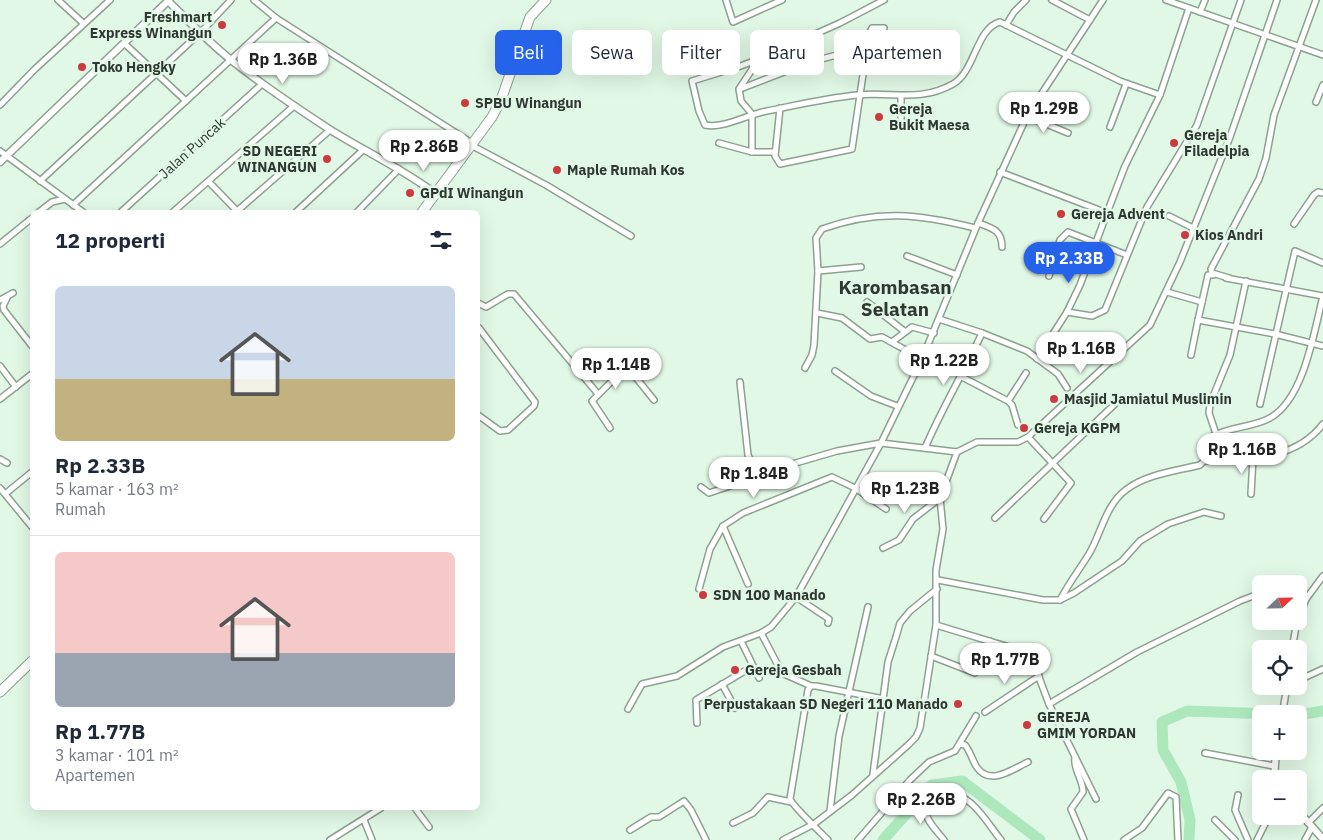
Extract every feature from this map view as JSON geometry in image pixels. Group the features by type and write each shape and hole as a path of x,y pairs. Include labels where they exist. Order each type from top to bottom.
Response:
{"highway":[{"path":"424,210 492,117 501,100 530,17 546,0"},
{"path":"0,692 30,663"}],"street":[{"path":"58,0 83,23"},
{"path":"0,105 83,23 110,0"},
{"path":"0,162 125,44 168,0 232,60 262,84 330,130 399,169 436,194"},
{"path":"40,181 201,32 231,0"},
{"path":"254,0 276,18 471,144 631,236"},
{"path":"726,0 734,22 782,0"},
{"path":"824,30 856,16 884,0"},
{"path":"1006,25 1014,12 1026,0"},
{"path":"1052,0 1090,20"},
{"path":"628,709 642,684 677,676 722,647 761,633 771,626 796,597 881,443 897,406 922,359 1000,172 1027,116 1103,0"},
{"path":"1168,0 1264,36 1323,55"},
{"path":"1200,12 1204,0"},
{"path":"1067,312 1085,317 1104,312 1120,278 1127,255 1147,207 1197,126 1241,0"},
{"path":"702,487 708,492 745,481 768,471 837,451 881,443 957,452 977,442 1018,442 1028,437 1150,325 1167,292 1230,137 1277,0"},
{"path":"1229,278 1212,273 1211,269 1259,179 1266,158 1274,116 1316,0"},
{"path":"1037,359 1067,312 1080,285 1125,166 1160,95 1189,8"},
{"path":"73,205 276,18"},
{"path":"750,63 738,68 694,79 692,83 699,111 705,125 732,121 752,114 780,108 859,95 901,97 930,94 956,83 965,74 982,38 992,25 1000,22 1126,84 1160,95"},
{"path":"871,30 872,28 884,28"},
{"path":"125,44 186,101"},
{"path":"740,89 810,62 834,56"},
{"path":"750,73 740,89 741,101 752,114 752,152"},
{"path":"780,108 775,160 780,164 852,149 862,75"},
{"name":"Jalan Puncak","path":"123,210 262,84"},
{"path":"1110,127 1126,84"},
{"path":"1316,102 1323,86"},
{"path":"900,123 901,97"},
{"path":"1017,98 1033,106"},
{"path":"175,210 294,106"},
{"path":"1027,116 1068,133"},
{"path":"238,210 330,130"},
{"path":"719,143 752,152 775,152"},
{"path":"298,210 363,150"},
{"path":"0,151 80,210"},
{"path":"360,210 399,169"},
{"path":"1000,172 1107,213"},
{"path":"209,182 234,210"},
{"path":"52,202 54,191"},
{"path":"1294,224 1314,195 1318,192 1323,193"},
{"path":"42,210 52,202 65,199"},
{"path":"805,368 812,356 817,313 817,234 830,226 886,214 922,216 977,226 998,232 1002,238 1002,247"},
{"path":"1169,216 1193,228"},
{"path":"0,244 30,220"},
{"path":"1049,276 1060,240 1066,233 1127,255"},
{"path":"1260,404 1295,251 1323,263"},
{"path":"907,256 957,275"},
{"path":"818,271 861,267"},
{"path":"1060,600 1074,573 1088,554 1109,509 1127,488 1149,478 1200,465 1204,460 1206,441 1216,434 1252,424 1278,413 1288,403 1300,381 1323,296 1208,275 1191,355"},
{"path":"1216,434 1209,413 1210,404 1230,355 1246,281"},
{"path":"1167,292 1202,302"},
{"path":"13,293 7,298 3,306 4,310 30,343"},
{"path":"480,304 486,307 508,294 514,294 598,394"},
{"path":"0,300 7,298"},
{"path":"866,302 904,331"},
{"path":"817,313 842,318 870,339 882,337 922,359"},
{"path":"939,319 982,333 1027,351 1058,374 1060,381 1067,388"},
{"path":"1198,320 1275,334 1323,346"},
{"path":"892,342 912,326 934,333"},
{"path":"480,331 535,402 534,406 508,430 500,431 480,416"},
{"path":"925,448 940,413 962,377 982,333"},
{"path":"0,366 16,387"},
{"path":"610,428 593,406 592,400 627,368 654,400"},
{"path":"834,371 871,396 897,406"},
{"path":"1008,401 1026,374"},
{"path":"0,399 30,376"},
{"path":"962,377 1008,401 1012,405 1018,424"},
{"path":"740,382 748,455 756,468 768,471"},
{"path":"995,518 1117,402"},
{"path":"1204,460 1253,458 1280,454 1300,445 1323,424"},
{"path":"1028,437 1071,483 1044,519"},
{"path":"783,840 814,824 852,796 873,774 916,737 920,728 936,625 937,563 943,529 940,498 957,452"},
{"path":"1251,494 1253,458"},
{"path":"0,460 7,463"},
{"path":"5,494 30,474"},
{"path":"699,589 710,549 722,526 743,513 832,477 855,488 886,509"},
{"path":"0,488 30,525"},
{"path":"883,548 899,540 913,519 940,498"},
{"path":"938,580 1043,600 1060,600 1074,594 1122,561 1140,541 1168,524 1204,512 1221,516"},
{"path":"722,526 748,584"},
{"path":"1308,596 1323,576"},
{"path":"873,774 888,662 900,623 910,611 937,589"},
{"path":"1049,704 1137,652 1252,596"},
{"path":"796,597 829,619 828,623"},
{"path":"830,812 839,736 868,607"},
{"path":"936,625 1032,656 1049,704 1096,800"},
{"path":"761,633 782,673 811,686 884,699"},
{"path":"740,641 759,678"},
{"path":"930,656 975,672 981,666 990,641"},
{"path":"697,723 696,700 753,666"},
{"path":"1307,676 1323,669"},
{"path":"985,712 1039,676"},
{"path":"722,684 735,708"},
{"path":"791,802 798,745 808,690 811,686"},
{"path":"858,840 910,780 929,762 948,755 960,744 976,716"},
{"path":"960,744 965,745 979,770 988,776 994,777 1028,762"},
{"path":"1205,754 1274,766"},
{"path":"1075,756 1074,764 1082,783 1083,792 1071,808 1084,840"},
{"path":"1274,770 1275,760"},
{"path":"1124,840 1142,828 1168,793 1176,796 1178,840"},
{"path":"944,840 927,817 926,810 928,804 945,795 958,796 968,801 1001,840"},
{"path":"1238,795 1235,810 1248,840"},
{"path":"733,823 753,813 768,797 791,802 828,840"},
{"path":"630,830 651,818 658,817 684,801 691,810 706,840"},
{"path":"1305,840 1310,825 1323,808"},
{"path":"330,840 378,810"},
{"path":"416,810 429,827"},
{"path":"364,820 372,840"},
{"path":"1215,820 1235,840"},
{"path":"1307,821 1323,838"},
{"path":"1257,840 1264,825"}],"waterway":[{"path":"1189,840 1190,820 1181,782 1163,750 1162,722 1187,711 1252,713"},
{"path":"1307,714 1323,711"},
{"path":"883,840 932,785 962,781 1040,840"}],"place":[{"name":"Freshmart Express Winangun","path":"222,25"},
{"name":"Toko Hengky","path":"82,67"},
{"name":"SPBU Winangun","path":"465,103"},
{"name":"Gereja Bukit Maesa","path":"879,117"},
{"name":"Gereja Filadelpia","path":"1174,143"},
{"name":"SD NEGERI WINANGUN","path":"327,159"},
{"name":"Maple Rumah Kos","path":"557,170"},
{"name":"GPdI Winangun","path":"410,193"},
{"name":"Gereja Advent","path":"1061,214"},
{"name":"Kios Andri","path":"1185,235"},
{"name":"Masjid Jamiatul Muslimin","path":"1054,399"},
{"name":"Gereja KGPM","path":"1024,428"},
{"name":"SDN 100 Manado","path":"703,595"},
{"name":"Gereja Gesbah","path":"735,670"},
{"name":"Perpustakaan SD Negeri 110 Manado","path":"958,704"},
{"name":"GEREJA GMIM YORDAN","path":"1027,725"}],"district":[{"name":"Karombasan Selatan","path":"895,298"}]}
